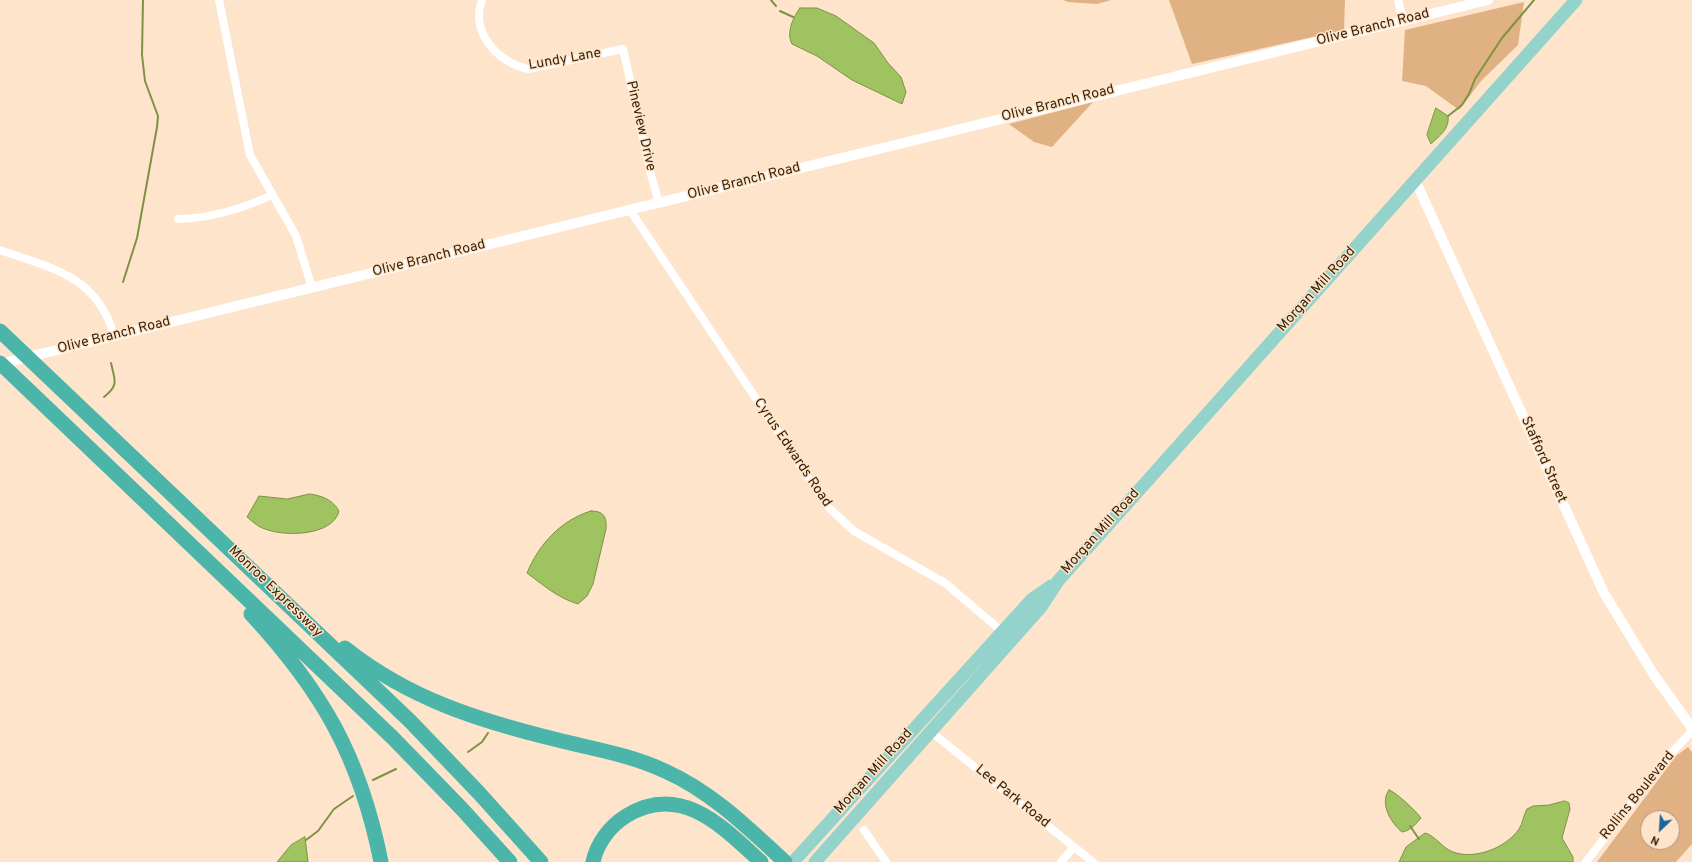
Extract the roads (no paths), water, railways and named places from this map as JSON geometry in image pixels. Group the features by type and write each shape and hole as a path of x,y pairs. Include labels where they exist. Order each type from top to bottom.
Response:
{"highway":[{"name":"Monroe Expressway","path":"0,331 410,721 479,793 541,862"},
{"name":"Monroe Expressway","path":"0,363 393,738 462,809 510,862"},
{"path":"146,502 277,643 318,697 334,724 355,769 371,815 381,862"},
{"path":"272,590 362,660 394,681 433,702 496,724 634,759 679,777 720,805 785,862"},
{"path":"593,862 602,841 620,820 637,810 664,804 682,806 706,816 724,828 761,862"}],"main road":[{"name":"Morgan Mill Road","path":"815,862 930,731 1007,636 1032,599 1058,581 1576,0"},
{"name":"Morgan Mill Road","path":"794,862 945,693 1007,636"}],"street":[{"path":"219,0 250,155 296,236 312,288"},
{"name":"Lundy Lane","path":"482,0 479,14 481,29 486,40 492,49 505,60 517,66 528,69 623,49"},
{"path":"1398,0 1403,20"},
{"name":"Olive Branch Road","path":"0,363 1488,0"},
{"name":"Pineview Drive","path":"623,49 651,174 659,202"},
{"name":"Stafford Street","path":"1415,180 1604,593 1654,675 1692,729"},
{"path":"178,219 196,218 225,212 252,204 272,195"},
{"name":"Cyrus Edwards Road","path":"630,210 829,508 854,530 945,583 1007,636"},
{"path":"0,250 57,270 78,281 92,293 103,309 114,336"},
{"name":"Rollins Boulevard","path":"1586,862 1663,762 1692,729"},
{"name":"Lee Park Road","path":"930,731 1093,862"},
{"path":"864,830 886,862"},
{"path":"1061,862 1074,847"}],"waterway":[{"path":"123,282 137,238 158,116 145,81 142,55 143,0"},
{"path":"771,0 776,6"},
{"path":"1448,116 1462,105 1469,94 1475,79 1502,38 1534,0"},
{"path":"780,11 793,17"},
{"path":"104,397 112,389 115,382 111,363"},
{"path":"468,752 482,742 488,733"},
{"path":"373,780 396,769"},
{"path":"306,840 318,831 334,809 353,796"},
{"path":"1410,826 1419,839"}]}
